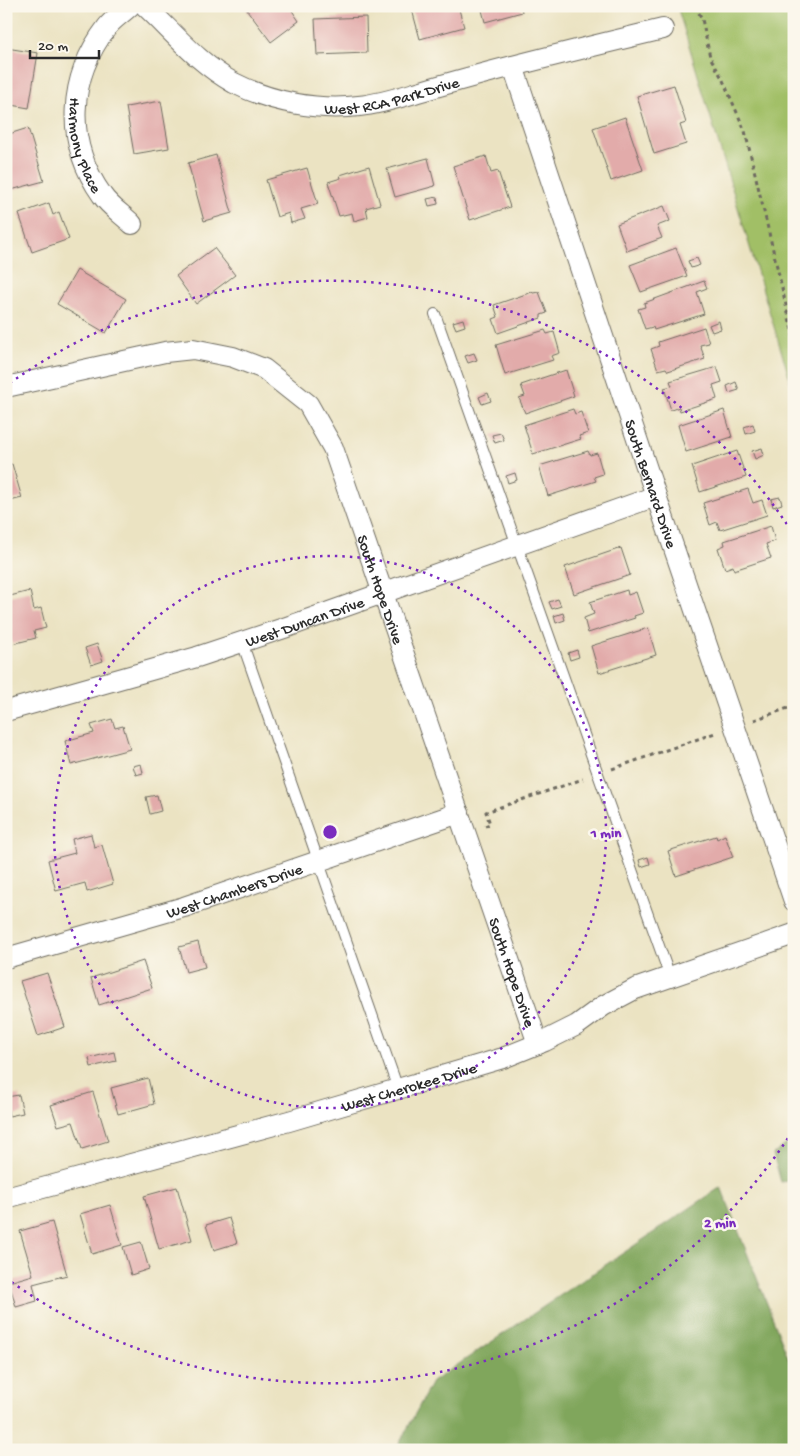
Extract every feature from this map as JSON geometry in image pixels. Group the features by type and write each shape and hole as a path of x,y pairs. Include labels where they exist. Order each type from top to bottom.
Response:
{"street":[{"name":"Harmony Place","path":"130,6 108,25 90,54 77,90 75,112 77,135 83,159 92,179 103,197 132,224"},
{"name":"West RCA Park Drive","path":"153,9 188,49 209,67 233,82 257,93 304,105 330,107 359,106 393,99 513,66 663,29"},
{"name":"South Bernard Drive","path":"513,66 656,496 794,901"},
{"name":"South Hope Drive","path":"6,387 165,352 193,349 233,357 264,370 308,404 333,448 538,1044"},
{"name":"West Duncan Drive","path":"6,711 197,657 656,496"},
{"name":"West Chambers Drive","path":"6,958 184,907 318,861 462,823"},
{"name":"West Cherokee Drive","path":"6,1198 289,1121 503,1058 577,1025 603,1006 635,990 794,934"}],"lane":[{"path":"435,314 670,977"},
{"path":"242,642 398,1089"}],"path":[{"path":"695,6 702,19 710,56 722,78 745,131 794,339"},
{"path":"748,722 794,706"},
{"path":"607,771 718,732"},
{"path":"462,823 490,824 486,812 587,778"}],"green space":[{"path":"677,6 794,6 794,393"},
{"path":"794,1139 794,1180 781,1182 773,1154"},
{"path":"721,1187 794,1372 794,1450 396,1450 432,1382"}],"building":[{"path":"244,6 289,6 299,21 271,42"},
{"path":"411,6 458,6 464,27 420,39"},
{"path":"481,6 521,6 522,12 485,22"},
{"path":"366,17 367,53 317,55 315,19"},
{"path":"6,48 38,53 29,108 6,104"},
{"path":"674,85 686,123 680,125 686,144 654,154 637,96"},
{"path":"161,101 169,148 134,154 126,107"},
{"path":"625,117 643,170 611,181 593,128"},
{"path":"28,128 44,181 11,190 6,173 6,135"},
{"path":"216,155 232,213 204,221 188,163"},
{"path":"486,156 491,173 498,171 510,207 470,220 453,166"},
{"path":"428,158 435,186 395,197 387,169"},
{"path":"369,166 380,204 366,208 368,217 354,221 352,213 339,216 328,182 341,178 340,175"},
{"path":"307,168 318,204 301,209 305,219 291,223 289,213 277,217 266,180"},
{"path":"437,197 438,204 429,206 427,199"},
{"path":"49,203 53,215 59,212 69,239 32,252 19,214"},
{"path":"664,206 670,221 657,226 662,238 627,251 617,224"},
{"path":"214,248 235,275 196,304 176,276"},
{"path":"676,248 687,276 641,292 630,265"},
{"path":"697,258 700,265 691,268 688,261"},
{"path":"77,270 126,299 106,333 57,304"},
{"path":"704,281 707,288 697,292 704,314 654,330 653,327 645,329 638,309 645,307 644,303"},
{"path":"532,292 539,292 547,313 541,315 541,318 498,333 493,319 498,317 494,305"},
{"path":"463,319 465,326 456,329 453,322"},
{"path":"719,321 721,329 712,332 709,325"},
{"path":"704,327 709,343 700,345 705,359 668,371 666,368 658,370 651,349 659,346 658,342"},
{"path":"545,330 547,334 554,332 560,353 551,356 553,360 505,375 496,345"},
{"path":"474,353 477,360 468,363 465,356"},
{"path":"717,367 722,382 713,385 717,399 680,411 679,407 671,410 664,388 672,386 670,381"},
{"path":"566,370 574,396 525,413 519,398 525,396 521,385"},
{"path":"736,382 739,390 729,393 727,386"},
{"path":"488,393 491,401 482,404 479,397"},
{"path":"573,409 575,414 581,412 588,433 579,436 581,439 533,454 524,425"},
{"path":"724,410 732,437 686,452 678,425"},
{"path":"753,424 755,431 746,434 744,427"},
{"path":"501,433 504,440 495,443 492,435"},
{"path":"762,448 764,455 755,459 752,451"},
{"path":"588,451 590,455 597,453 603,474 594,477 596,481 548,496 539,466"},
{"path":"737,451 746,477 700,492 692,466"},
{"path":"12,464 22,498 6,502 6,465"},
{"path":"515,473 517,480 508,483 506,476"},
{"path":"748,489 753,503 762,500 767,515 720,530 717,522 710,525 703,503"},
{"path":"780,497 782,504 773,507 771,499"},
{"path":"771,526 775,541 766,544 771,558 734,570 733,566 725,569 718,548 725,545 724,541"},
{"path":"621,548 630,575 574,594 565,567"},
{"path":"627,590 628,595 636,592 643,613 634,616 635,618 588,633 584,618 594,614 590,602"},
{"path":"30,591 34,610 41,608 46,628 34,631 36,638 12,644 10,637 6,639 6,597"},
{"path":"558,599 561,606 552,609 549,602"},
{"path":"563,613 565,620 556,623 554,616"},
{"path":"648,628 656,655 599,673 591,646"},
{"path":"97,644 103,661 91,665 85,648"},
{"path":"577,650 579,657 570,660 568,653"},
{"path":"112,719 115,728 123,726 130,749 71,765 65,741 94,733 91,725"},
{"path":"141,764 143,773 136,775 133,766"},
{"path":"157,795 161,811 150,814 146,797"},
{"path":"91,834 94,847 102,845 113,884 87,892 85,883 56,891 48,860 75,853 72,839"},
{"path":"725,835 733,857 676,876 668,851 716,836 717,839"},
{"path":"648,857 650,864 641,867 639,860"},
{"path":"198,942 205,967 186,972 179,947"},
{"path":"143,961 152,988 99,1005 91,978"},
{"path":"47,973 65,1027 38,1036 20,981"},
{"path":"114,1052 116,1061 91,1067 89,1058"},
{"path":"148,1078 154,1104 118,1114 111,1088"},
{"path":"93,1092 108,1141 82,1149 73,1122 58,1126 51,1105"},
{"path":"19,1095 23,1113 9,1116 6,1097"},
{"path":"177,1187 192,1240 159,1249 144,1196"},
{"path":"110,1205 122,1245 92,1254 80,1214"},
{"path":"229,1218 237,1243 214,1250 206,1225"},
{"path":"52,1222 67,1275 33,1284 37,1301 16,1307 9,1282 33,1275 20,1231"},
{"path":"141,1242 149,1269 131,1275 123,1247"}]}
